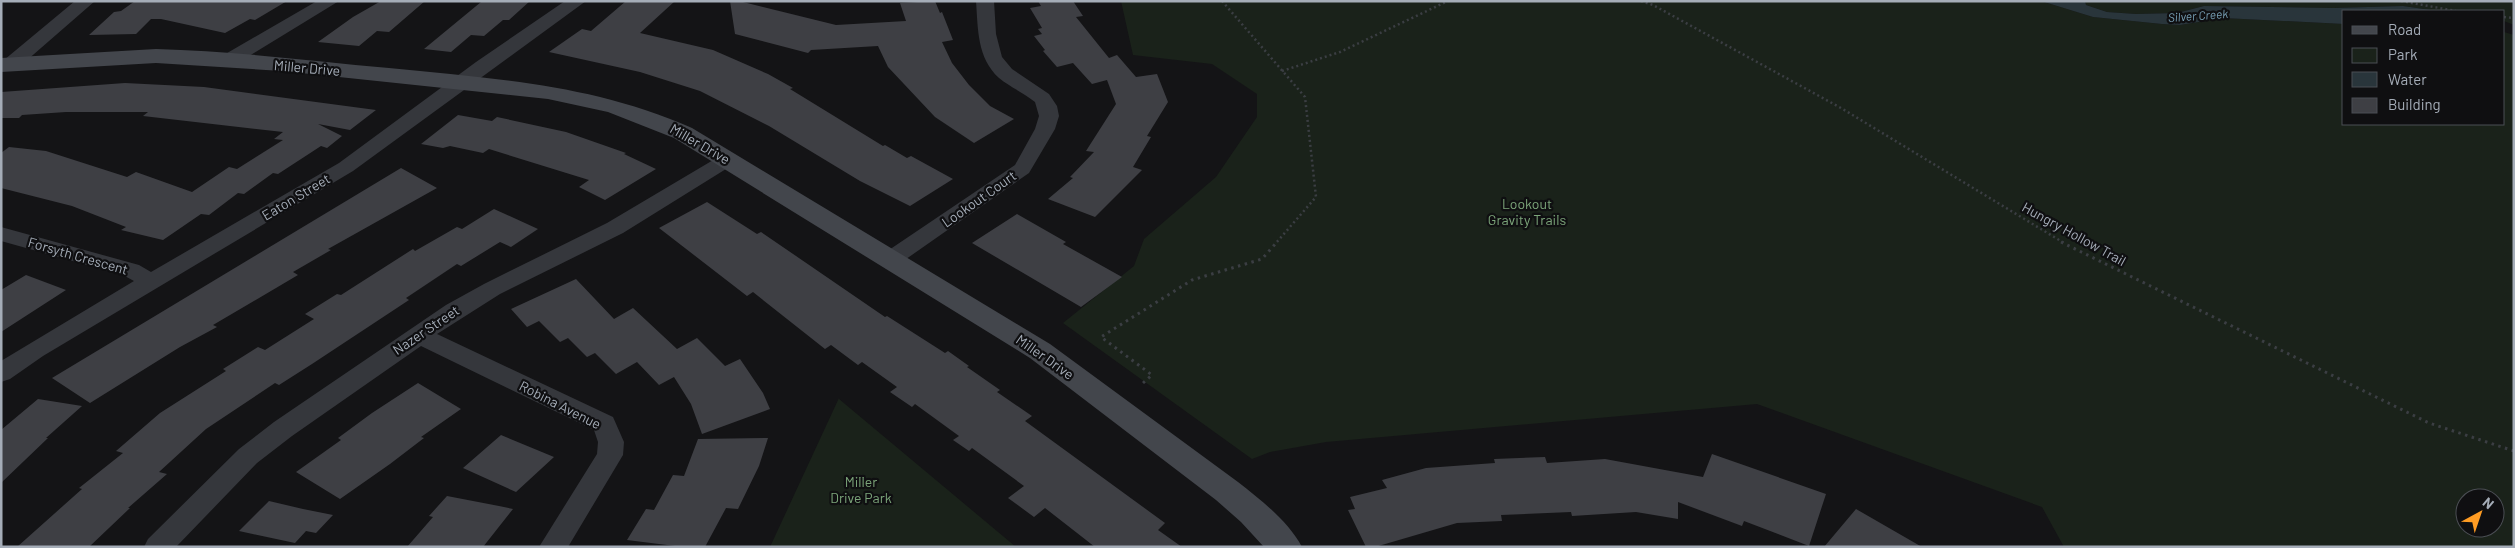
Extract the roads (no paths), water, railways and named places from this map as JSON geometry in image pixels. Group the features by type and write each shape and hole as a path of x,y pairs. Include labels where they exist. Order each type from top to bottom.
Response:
{"street":[{"path":"6,65 86,1"},
{"path":"229,60 330,1"},
{"name":"Eaton Street","path":"1,373 35,350 346,167 461,82 577,1"},
{"name":"Lookout Court","path":"891,259 1022,169 1032,156 1048,123 1051,113 1048,104 1040,96 1009,77 997,64 988,42 985,1"},
{"name":"Miller Drive","path":"6,65 138,56 229,60 550,92 614,105 674,128 1040,351 1227,491 1253,512 1285,547"},
{"name":"Nazer Street","path":"158,547 248,456 282,429 419,335 492,289 615,228 727,160"},
{"name":"Forsyth Crescent","path":"1,234 131,270 152,282"},
{"name":"Robina Avenue","path":"419,335 604,424 611,442 610,455 553,547"}],"water":[{"name":"Silver Creek","path":"2041,1 2085,1 2086,5 2107,12 2136,14 2177,13 2204,6 2334,8 2403,6 2431,10 2342,10 2342,24 2223,18 2180,25 2093,17"}],"park label":[{"name":"Lookout Gravity Trails","path":"1527,212"},
{"name":"Miller Drive Park","path":"861,490"}]}
